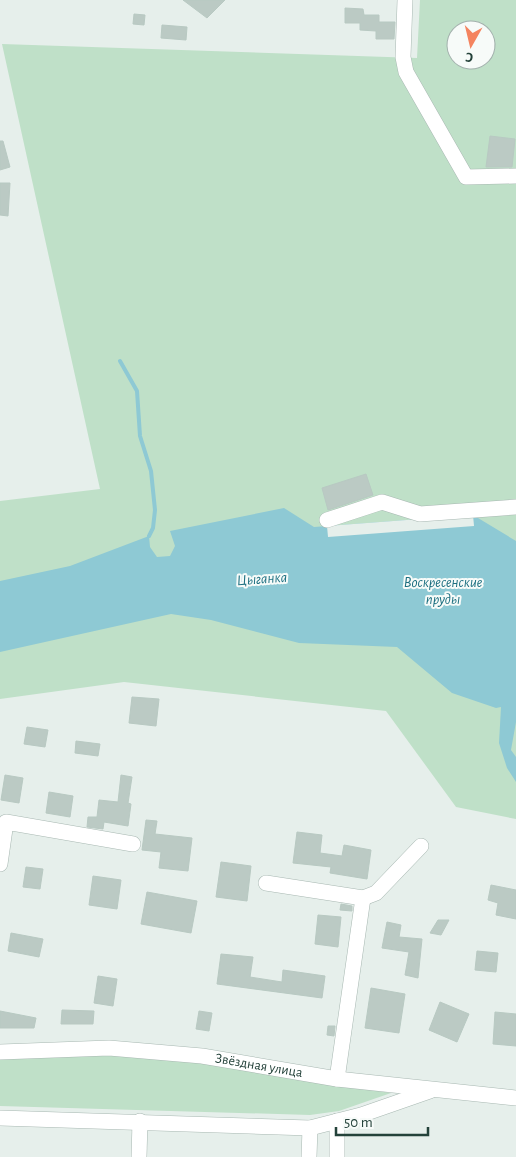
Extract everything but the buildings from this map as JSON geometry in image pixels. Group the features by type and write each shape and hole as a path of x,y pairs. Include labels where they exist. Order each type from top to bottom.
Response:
{"street":[{"path":"405,0 403,57 406,72 466,177 516,176"},
{"path":"327,520 382,502 420,514 516,507"},
{"path":"0,864 6,822 133,844"},
{"path":"266,883 363,898 376,893 421,846"},
{"path":"338,1079 363,898"},
{"name":"Звёздная улица","path":"0,1052 109,1048 202,1056 338,1079 516,1098"},
{"path":"0,1118 140,1121 310,1128 361,1115 434,1090"},
{"path":"139,1157 140,1121"},
{"path":"337,1121 338,1157"},
{"path":"309,1157 310,1128"}],"green space":[{"path":"420,0 516,0 516,819 456,807 386,711 124,682 0,699 0,501 100,489 2,44 417,58"},
{"path":"152,1055 391,1093 339,1111 310,1115 0,1106 0,1056"}],"water":[{"name":"Воскресенские пруды","path":"284,508 314,527 473,515 516,541 516,722 511,750 516,757 516,782 507,768 499,743 501,707 496,708 452,693 397,647 299,643 211,620 171,614 0,652 0,581 70,566 149,536 150,547 157,557 170,556 175,546 170,531"}],"pier":[{"path":"473,515 474,526 328,537 327,526"}],"waterway":[{"path":"120,361 137,391 140,436 151,471 155,510 153,528 149,536"}],"water label":[{"name":"Цыганка","path":"262,579"}]}
